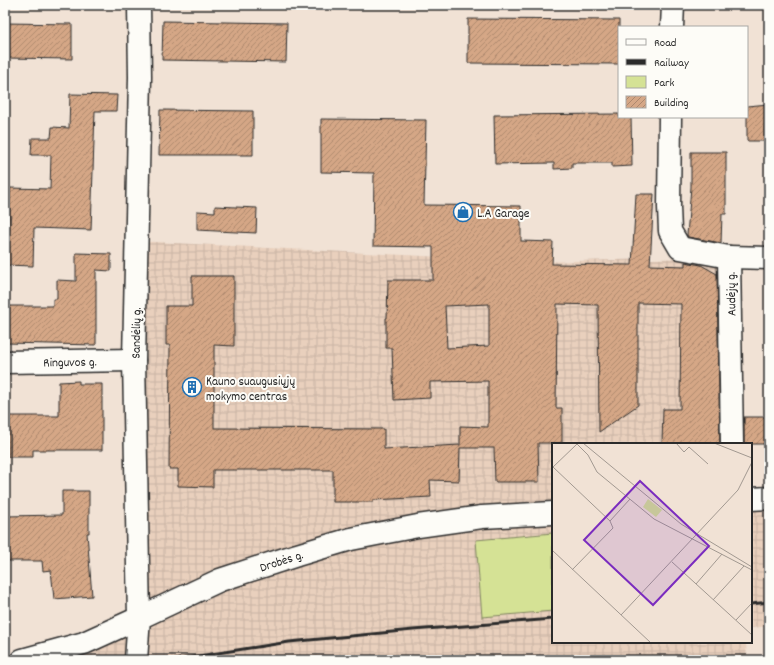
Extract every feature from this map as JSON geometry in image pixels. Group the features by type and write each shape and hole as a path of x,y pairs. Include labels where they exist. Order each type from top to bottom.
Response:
{"street":[{"name":"Sandėlių g.","path":"136,660 139,618 134,360 140,77 139,5"},
{"path":"672,26 673,5"},
{"name":"Audėjų g.","path":"670,118 670,231 680,248 729,257 732,443"},
{"path":"729,257 769,258"},
{"name":"Ringuvos g.","path":"5,362 134,360"},
{"path":"752,499 769,498"},
{"name":"Drobės g.","path":"22,660 84,643 220,580 351,539 418,526 482,517 552,513"}],"shaded area":[{"path":"136,241 539,262 729,257 732,443 552,443 552,643 746,643 747,660 22,660 139,618"},
{"path":"769,498 769,626 752,628 752,499"}],"green space":[{"path":"552,533 552,611 482,617 476,540"}],"building":[{"path":"468,19 619,20 618,64 468,63"},
{"path":"163,21 287,23 286,62 162,60"},
{"path":"5,23 72,24 72,59 5,58"},
{"path":"70,94 117,95 116,111 95,111 91,230 34,228 33,266 5,265 5,248 8,248 10,188 50,189 51,155 31,155 32,138 51,138 52,127 69,128"},
{"path":"769,104 769,126 765,126 765,141 747,141 748,106"},
{"path":"160,110 253,111 253,155 159,155"},
{"path":"618,114 618,118 631,118 632,166 612,167 612,163 572,163 572,168 554,169 554,163 495,164 494,115"},
{"path":"321,119 426,120 424,205 521,206 521,241 553,242 552,264 632,265 636,194 654,194 650,265 685,266 685,262 701,265 717,274 720,443 662,443 663,409 680,409 681,304 638,303 638,405 599,432 598,305 557,304 556,408 562,408 562,443 538,443 539,482 495,482 494,448 460,448 459,481 430,480 431,497 373,500 373,502 333,502 333,470 213,470 213,487 178,486 178,469 169,469 170,345 166,345 166,306 192,306 192,276 234,276 234,346 214,345 214,428 384,429 384,449 460,445 460,426 488,427 488,381 430,382 430,398 394,400 392,348 386,348 388,280 433,280 433,247 373,246 374,173 321,172","holes":["489,304 489,346 447,348 445,306"]},
{"path":"691,152 726,152 726,214 722,214 721,243 688,237 687,235 691,187"},
{"path":"215,206 257,208 256,233 197,230 197,211 215,212"},
{"path":"76,253 111,254 111,271 96,270 96,345 5,343 5,306 53,306 53,299 57,299 57,280 76,281"},
{"path":"79,381 79,384 102,384 102,450 33,450 33,457 8,457 7,416 59,416 59,382"},
{"path":"744,417 769,417 769,444 744,443"},
{"path":"62,491 89,491 89,533 87,533 92,596 54,599 51,570 43,571 42,561 5,561 5,516 62,515"}],"railway":[{"path":"752,604 769,602"},
{"path":"173,660 289,642 552,619"}],"place":[{"name":"L.A Garage","path":"463,212"},
{"name":"Kauno suaugusiųjų mokymo centras","path":"192,387"}]}
